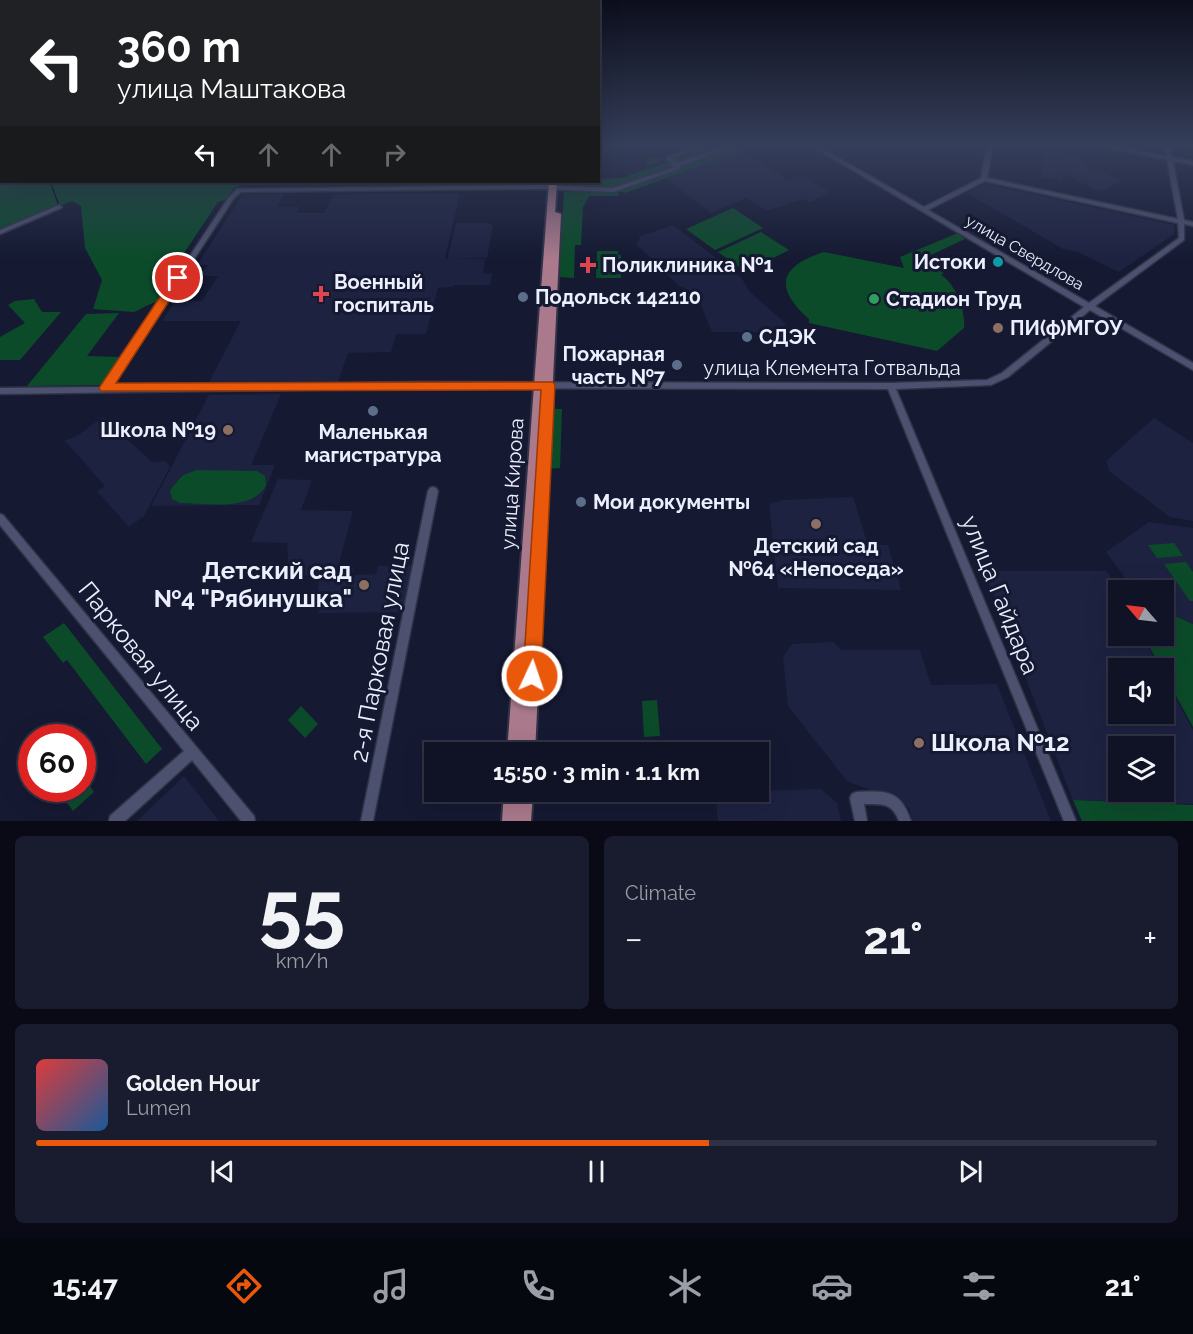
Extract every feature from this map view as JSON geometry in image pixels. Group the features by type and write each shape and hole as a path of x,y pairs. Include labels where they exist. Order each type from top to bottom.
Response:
{"main road":[{"name":"улица Кирова","path":"528,742 556,185"},
{"name":"улица Кирова","path":"515,742 544,385"},
{"path":"510,821 511,802"},
{"path":"523,821 524,802"}],"street":[{"path":"574,186 620,183"},
{"path":"106,388 232,197 239,190 556,185 617,189 633,183"},
{"name":"улица Свердлова","path":"877,183 1193,367"},
{"path":"923,210 976,183"},
{"path":"1004,183 1193,224"},
{"path":"1174,183 1181,221"},
{"path":"0,232 59,207"},
{"name":"улица Клемента Готвальда","path":"0,391 106,388 544,385 891,386 988,383 1000,379 1089,307 1182,239 1181,221"},
{"name":"улица Гайдара","path":"891,386 1070,821"},
{"name":"2-я Парковая улица","path":"367,821 433,491"},
{"name":"Парковая улица","path":"0,518 249,821"},
{"path":"115,821 192,752"},
{"path":"861,821 856,798 891,798 902,808 905,821"}],"shaded area":[{"path":"672,183 815,183 830,192 810,202 803,199 767,211 746,198 711,213"},
{"path":"1083,183 1118,183 1101,192"},
{"path":"986,184 1174,225 1174,234 1119,272 1078,252 1063,249 967,193"},
{"name":"Военный госпиталь","path":"460,193 445,259 485,259 483,273 492,274 490,285 454,285 438,288 426,334 396,334 391,352 348,353 338,382 209,382 241,321 162,321 175,301 202,301 218,276 199,276 208,265 200,265 199,262 243,194 284,194 277,207 299,207 297,213 324,213 334,194"},
{"path":"456,223 489,223 493,226 487,258 447,259"},
{"path":"673,225 741,277 749,291 786,324 778,332 712,332 696,293 679,286 636,244 640,239 638,237"},
{"name":"Школа №19","path":"281,394 251,465 275,465 259,505 151,506 209,395"},
{"path":"103,417 152,462 166,461 170,467 144,516 129,527 97,491 105,486 64,441 77,436"},
{"path":"1154,418 1193,443 1193,521 1170,517 1110,472 1106,461"},
{"path":"278,479 312,480 301,510 353,511 338,567 354,567 353,575 376,574 378,566 414,565 405,612 318,613 324,592 318,591 319,575 289,576 287,543 251,542"},
{"name":"Детский сад №64 «Непоседа»","path":"853,497 868,545 888,545 901,590 778,588 769,504 783,500"},
{"path":"1149,522 1193,528 1193,624 1174,615 1174,580 1127,580 1106,552"},
{"path":"984,571 1107,571 1112,580 1108,580 1108,646 1148,646 1154,658 1108,658 1108,724 1174,724 1174,695 1193,730 1193,804 1133,802 1174,802 1174,736 1108,736 1108,801 1073,800"},
{"name":"Школа №12","path":"833,642 842,650 920,650 931,685 997,684 1051,821 913,821 909,808 889,793 870,790 847,781 788,706 783,657 792,644"},
{"path":"184,776 219,821 137,821"},
{"path":"821,789 837,803 841,821 718,821 716,802 769,802 769,790"}],"green space":[{"path":"0,183 245,183 234,188 225,200 218,202 172,271 159,300 134,312 93,309 102,280 85,248 81,206 72,201 0,231"},
{"path":"567,183 652,183 625,193"},
{"path":"614,191 619,193 618,196 589,196 583,207 581,245 575,245 574,278 559,277 564,192"},
{"path":"733,208 763,228 715,250 686,229"},
{"path":"761,232 789,250 746,272 718,252"},
{"name":"Стадион Труд","path":"958,233 965,239 918,261 944,273 941,275 951,284 959,298 963,314 964,328 937,351 809,323 809,319 798,308 786,288 786,279 790,271 798,264 824,252 904,268 900,257"},
{"path":"597,251 618,251 618,255 621,255 621,278 596,278"},
{"path":"34,299 42,312 61,312 20,360 0,360 0,337 25,323 8,305 15,301"},
{"path":"119,313 87,356 122,357 102,385 27,386 86,314"},
{"path":"552,398 555,398 555,409 562,409 560,468 548,469"},
{"path":"197,470 257,471 265,476 266,486 250,500 239,503 180,503 172,499 170,490 183,475"},
{"path":"1174,543 1183,556 1157,558 1148,545"},
{"path":"1186,562 1193,572 1193,601 1190,601 1164,564"},
{"path":"1174,615 1193,624 1193,727 1174,692 1174,658 1155,658 1149,646 1174,646"},
{"path":"64,623 162,749 146,764 67,660 63,663 43,637"},
{"path":"657,700 660,736 644,737 642,701"},
{"path":"301,706 318,724 305,738 288,720"},
{"path":"1073,800 1193,805 1193,821 1082,821"},
{"path":"66,802 83,802 73,811"}],"waterway":[{"path":"50,183 58,203"}],"place":[{"name":"Истоки","path":"998,262"},
{"name":"Поликлиника №1","path":"588,265"},
{"name":"Военный госпиталь","path":"321,294"},
{"name":"Подольск 142110","path":"523,297"},
{"name":"Стадион Труд","path":"874,299"},
{"name":"ПИ(ф)МГОУ","path":"998,328"},
{"name":"СДЭК","path":"747,337"},
{"name":"Пожарная часть №7","path":"677,365"},
{"name":"Маленькая магистратура","path":"373,411"},
{"name":"Школа №19","path":"228,430"},
{"name":"Мои документы","path":"581,502"},
{"name":"Детский сад №64 «Непоседа»","path":"816,524"},
{"name":"Детский сад №4 \"Рябинушка\"","path":"364,585"},
{"name":"Школа №12","path":"919,743"}],"route":[{"path":"178,278 106,388 548,385 532,676"}]}
